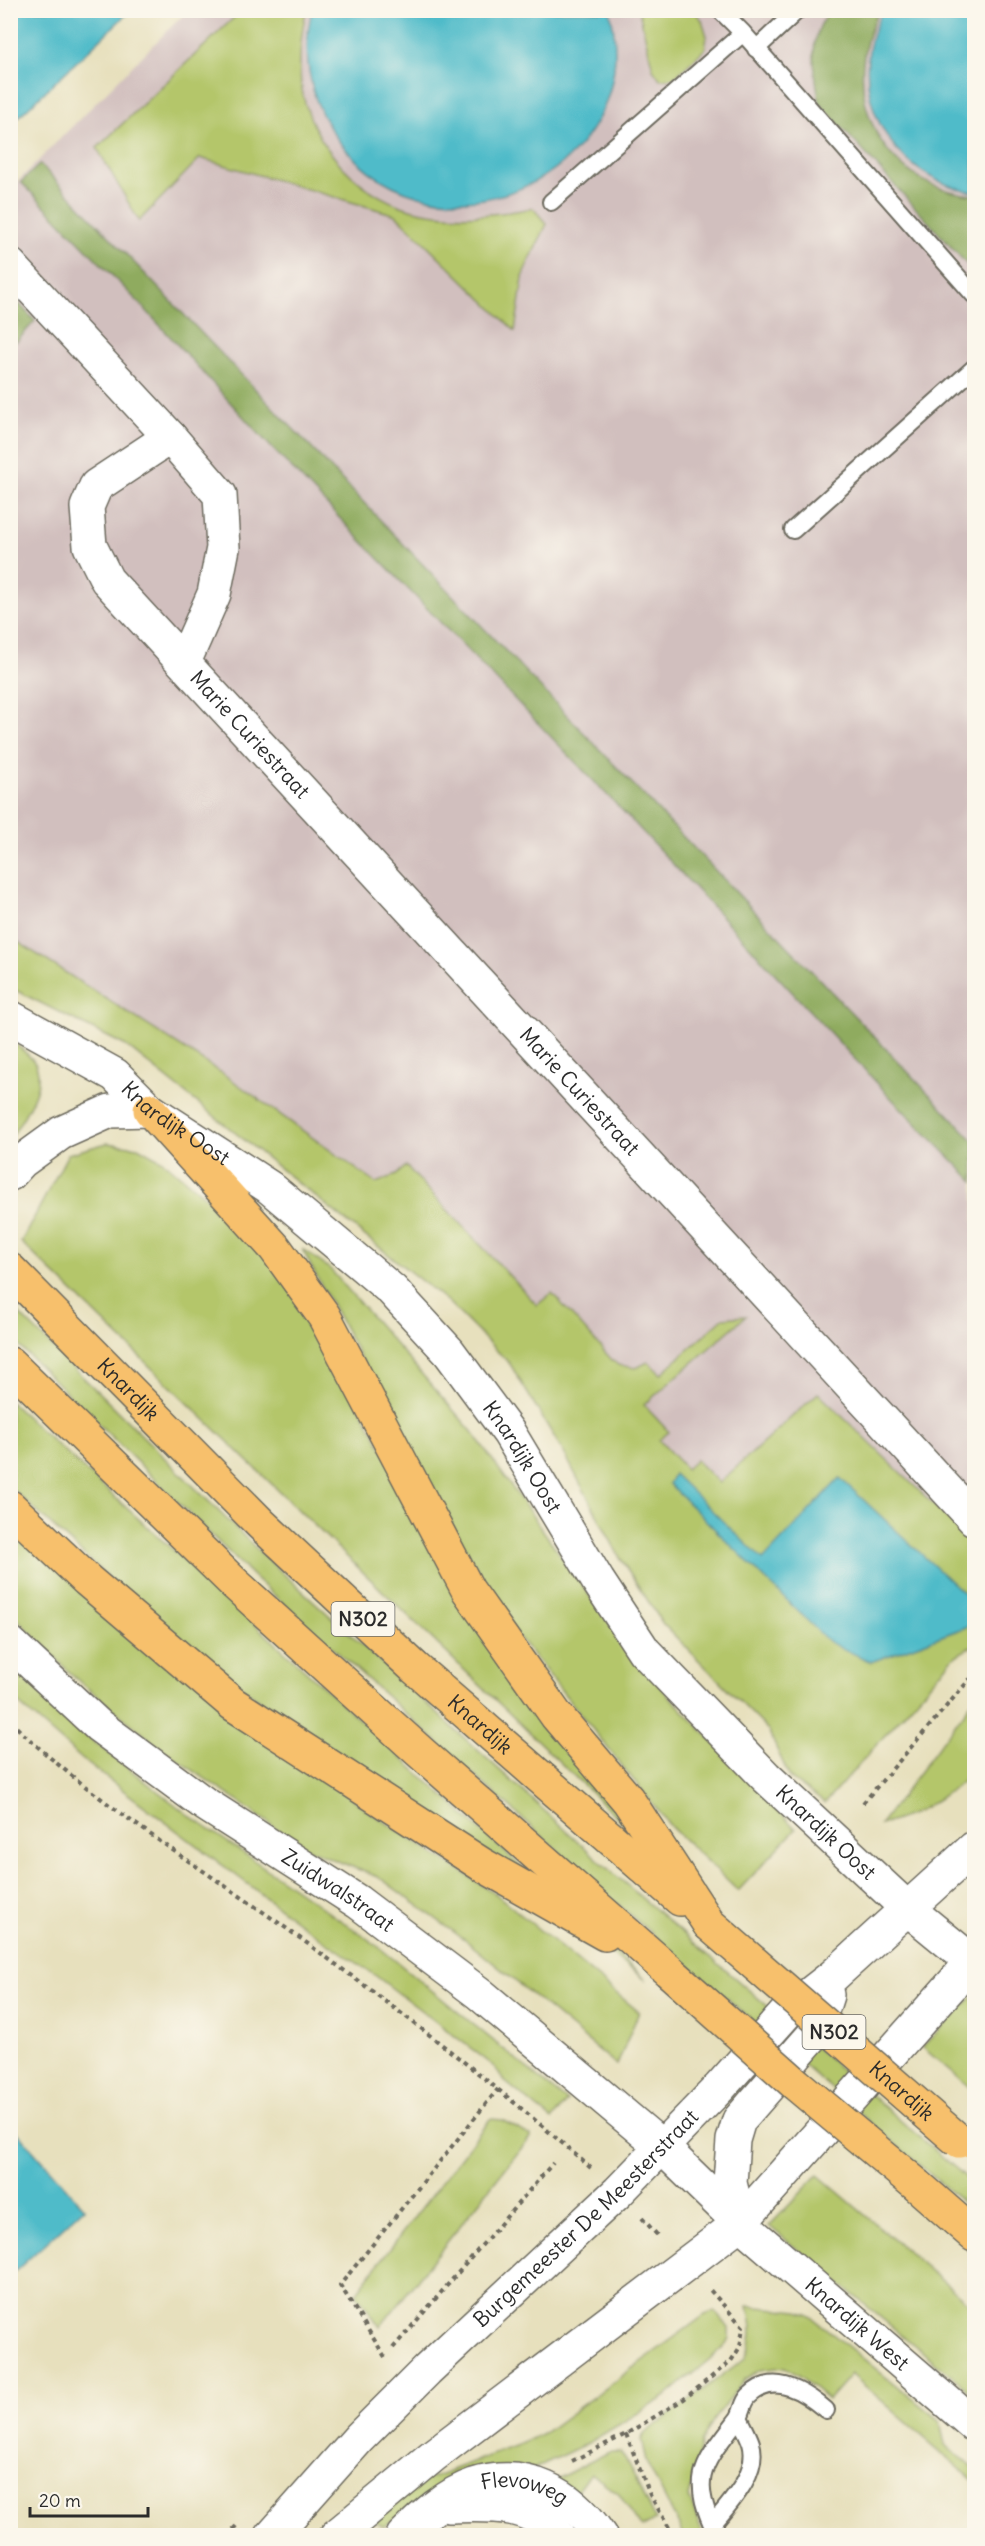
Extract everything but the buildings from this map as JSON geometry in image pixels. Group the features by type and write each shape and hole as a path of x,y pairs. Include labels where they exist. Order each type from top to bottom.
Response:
{"main road":[{"name":"N302","path":"150,1110 275,1248 324,1316 468,1590 556,1715 628,1800 709,1924"},
{"name":"Knardijk","path":"10,1270 261,1524 406,1660 967,2147"},
{"name":"N302","path":"10,1364 242,1590 418,1751 797,2085 975,2235"},
{"name":"N302","path":"10,1506 87,1580 233,1704 481,1864 669,1971"}],"street":[{"name":"Marie Curiestraat","path":"10,265 170,437 220,495 223,548 214,594 184,662"},
{"name":"Marie Curiestraat","path":"170,437 96,486 87,507 90,546 107,580 975,1519"},
{"name":"Knardijk Oost","path":"10,1017 116,1075 150,1110 269,1187 392,1290 449,1352 509,1433 598,1581 644,1650 766,1777 908,1909 974,1962"},
{"path":"10,1174 21,1162 61,1133 110,1111 150,1110"},
{"name":"Zuidwalstraat","path":"10,1643 99,1726 205,1804 358,1902 480,1994 662,2147 740,2223"},
{"name":"Burgemeester De Meesterstraat","path":"284,2531 359,2438 427,2370 618,2192 720,2087 787,2012 833,1976 975,1848"},
{"path":"336,2535 434,2455 740,2223 974,1962"},
{"path":"740,2223 730,2183 733,2140 739,2120 815,2033 833,1976"},
{"name":"Knardijk West","path":"740,2223 975,2425"},
{"name":"Flevoweg","path":"403,2535 436,2506 472,2486 524,2480 572,2504 590,2520 600,2535"},
{"name":"Flevoweg","path":"436,2506 516,2507 536,2517 558,2535"}],"lane":[{"path":"720,10 975,295"},
{"path":"756,49 798,10"},
{"path":"550,202 742,33"},
{"path":"793,530 975,368"},
{"path":"715,2530 700,2491 704,2471 723,2437 740,2417 744,2403 750,2395 760,2387 775,2384 795,2388 826,2410"},
{"path":"715,2530 744,2487 749,2473 752,2446 740,2417"}],"path":[{"path":"863,1803 969,1680 975,1677"},
{"path":"10,1721 41,1752 108,1804 296,1935 498,2089 340,2285 385,2357"},
{"path":"533,2483 626,2434 650,2495 674,2535"}],"shaded area":[{"path":"187,11 974,11 974,1578 810,1437 715,1497 613,1503 508,1322 179,1074 11,966 10,189"}],"green space":[{"path":"242,10 306,11 301,38 300,65 306,106 327,148 342,167 360,183 401,206 423,212 478,215 533,208 547,224 524,272 515,331 396,215 200,158 139,221 97,148"},
{"path":"831,10 879,11 867,42 862,73 865,103 875,130 891,155 913,174 941,188 974,195 974,272 820,104 814,67 815,43 823,20"},
{"path":"639,11 694,11 702,20 707,36 705,49 674,78 660,79 653,69"},
{"path":"40,164 974,1141 974,1182 891,1098 640,829 270,446 144,308 21,182"},
{"path":"11,295 35,321 16,342 11,336"},
{"path":"10,937 222,1073 376,1183 396,1175 406,1166 537,1305 552,1293 618,1365 636,1368 648,1362 661,1374 723,1318 746,1316 644,1405 669,1432 659,1440 686,1469 696,1460 719,1483 818,1393 963,1533 974,1540 974,1603 957,1587 763,1561 674,1475 669,1484 871,1662 966,1627 974,1619 974,1645 954,1657 825,1803 790,1778 768,1730 663,1624 619,1556 564,1453 510,1364 448,1302 126,1046 11,988"},
{"path":"11,1040 32,1059 37,1068 38,1078 33,1100 11,1138"},
{"path":"107,1143 138,1147 163,1161 207,1198 264,1253 315,1324 415,1509 688,1886 21,1242 68,1154"},
{"path":"302,1249 330,1269 474,1434 637,1662 796,1829 738,1891 672,1828 513,1630 433,1493"},
{"path":"10,1305 264,1556 613,1873 974,2184 974,2212 606,1894 253,1576 11,1338"},
{"path":"10,1402 647,1981 475,1852 300,1731 166,1630 11,1488"},
{"path":"10,1527 368,1811 496,1894 639,2012 617,2065 469,1943 380,1878 305,1848 158,1746 74,1677 11,1612"},
{"path":"10,1665 88,1737 187,1814 375,1944 567,2101 552,2120 503,2080 494,2066 83,1760 11,1697"},
{"path":"974,1699 974,1773 918,1811 880,1825"},
{"path":"974,1995 974,2091 922,2047"},
{"path":"490,2119 502,2120 531,2136 380,2327 356,2293"},
{"path":"818,2175 974,2308 974,2394 769,2226"},
{"path":"747,2306 808,2314 940,2421 945,2445 974,2469 974,2481 851,2374 828,2400 802,2377 785,2367 760,2370 745,2379 714,2419 702,2441 689,2497 703,2535 684,2535 646,2461 641,2439 645,2433 745,2358 752,2332"},
{"path":"715,2311 729,2328 729,2338 724,2347 665,2397 590,2442 529,2471 444,2484 384,2527 370,2517 417,2483 523,2443 545,2432 705,2315"},
{"path":"609,2452 620,2452 625,2458 655,2520 642,2528 618,2493 590,2473 574,2495 555,2480"}],"water":[{"path":"11,10 130,10 130,11 11,124"},
{"path":"312,10 610,11 614,71 597,121 564,161 521,188 471,201 419,196 371,172 330,128 322,115 309,71 308,41"},
{"path":"883,10 974,11 974,192 944,183 918,168 896,149 881,125 871,98 867,70 871,40"},
{"path":"674,1474 763,1560 840,1478 974,1603 974,1619 966,1627 871,1662 829,1642 669,1484"},
{"path":"11,2125 84,2208 10,2275"}]}
